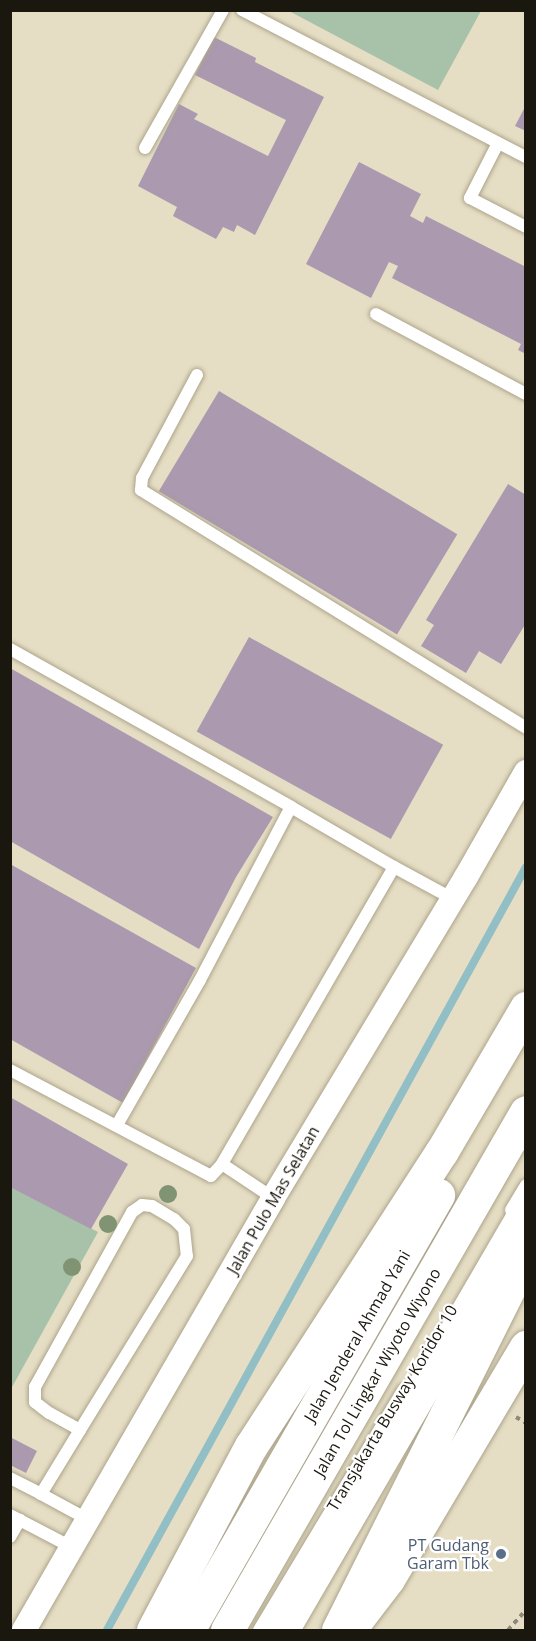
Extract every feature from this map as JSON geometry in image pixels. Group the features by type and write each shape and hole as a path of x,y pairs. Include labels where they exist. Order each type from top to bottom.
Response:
{"main road":[{"path":"153,1630 251,1446 442,1151 525,1008"},
{"name":"Jalan Jenderal Ahmad Yani","path":"188,1630 525,1042"},
{"name":"Jalan Tol Lingkar Wiyoto Wiyono","path":"226,1630 525,1112"},
{"path":"282,1630 352,1514 513,1218"},
{"path":"346,1629 525,1254"},
{"path":"346,1629 525,1278"},
{"path":"346,1629 388,1579 513,1377 525,1347"}],"street":[{"name":"Jalan Pulo Mas Selatan","path":"24,1630 273,1198 453,899 525,772"}],"lane":[{"path":"145,148 224,10"},
{"path":"242,10 525,157"},
{"path":"498,143 470,198 525,227"},
{"path":"376,314 525,394"},
{"path":"197,375 142,478 141,490 525,728"},
{"path":"10,649 453,899"},
{"path":"117,1125 205,971 291,807"},
{"path":"10,1070 211,1176 222,1164 393,867"},
{"name":"Transjakarta Busway Koridor 10","path":"226,1630 525,1098"},
{"path":"222,1164 273,1198"},
{"path":"513,1218 525,1185"},
{"path":"41,1494 187,1256 184,1229 174,1219 152,1206 142,1205 132,1212 35,1387 35,1402 49,1413 80,1430"},
{"name":"Transjakarta Busway Koridor 10","path":"259,1630 410,1378"},
{"path":"10,1478 89,1520"},
{"path":"10,1537 15,1518 73,1548"}],"path":[{"path":"508,1630 525,1610"}],"green space":[{"path":"289,11 481,11 438,90"},
{"path":"11,1187 98,1232 11,1389"}],"building":[{"path":"214,37 256,58 255,62 324,97 255,235 237,225 234,232 223,227 216,239 173,216 177,207 138,186 179,104 198,114 194,119 268,156 286,120 195,75"},
{"path":"526,105 526,131 515,126"},
{"path":"359,162 421,194 410,216 423,223 426,216 526,267 526,354 518,350 521,344 392,278 398,266 389,262 371,298 306,264"},
{"path":"219,391 457,534 397,634 159,491"},
{"path":"508,484 526,495 526,623 501,664 479,651 466,673 421,646 434,625 426,620"},
{"path":"249,637 443,745 391,839 197,731"},
{"path":"10,668 273,817 236,877 199,949 10,841"},
{"path":"10,864 196,968 123,1103 10,1039"},
{"path":"10,1097 128,1164 91,1229 10,1187"},
{"path":"10,1437 37,1451 26,1473 10,1465"}],"waterway":[{"path":"107,1630 526,867"}],"place":[{"name":"PT Gudang Garam Tbk","path":"501,1554"}]}
